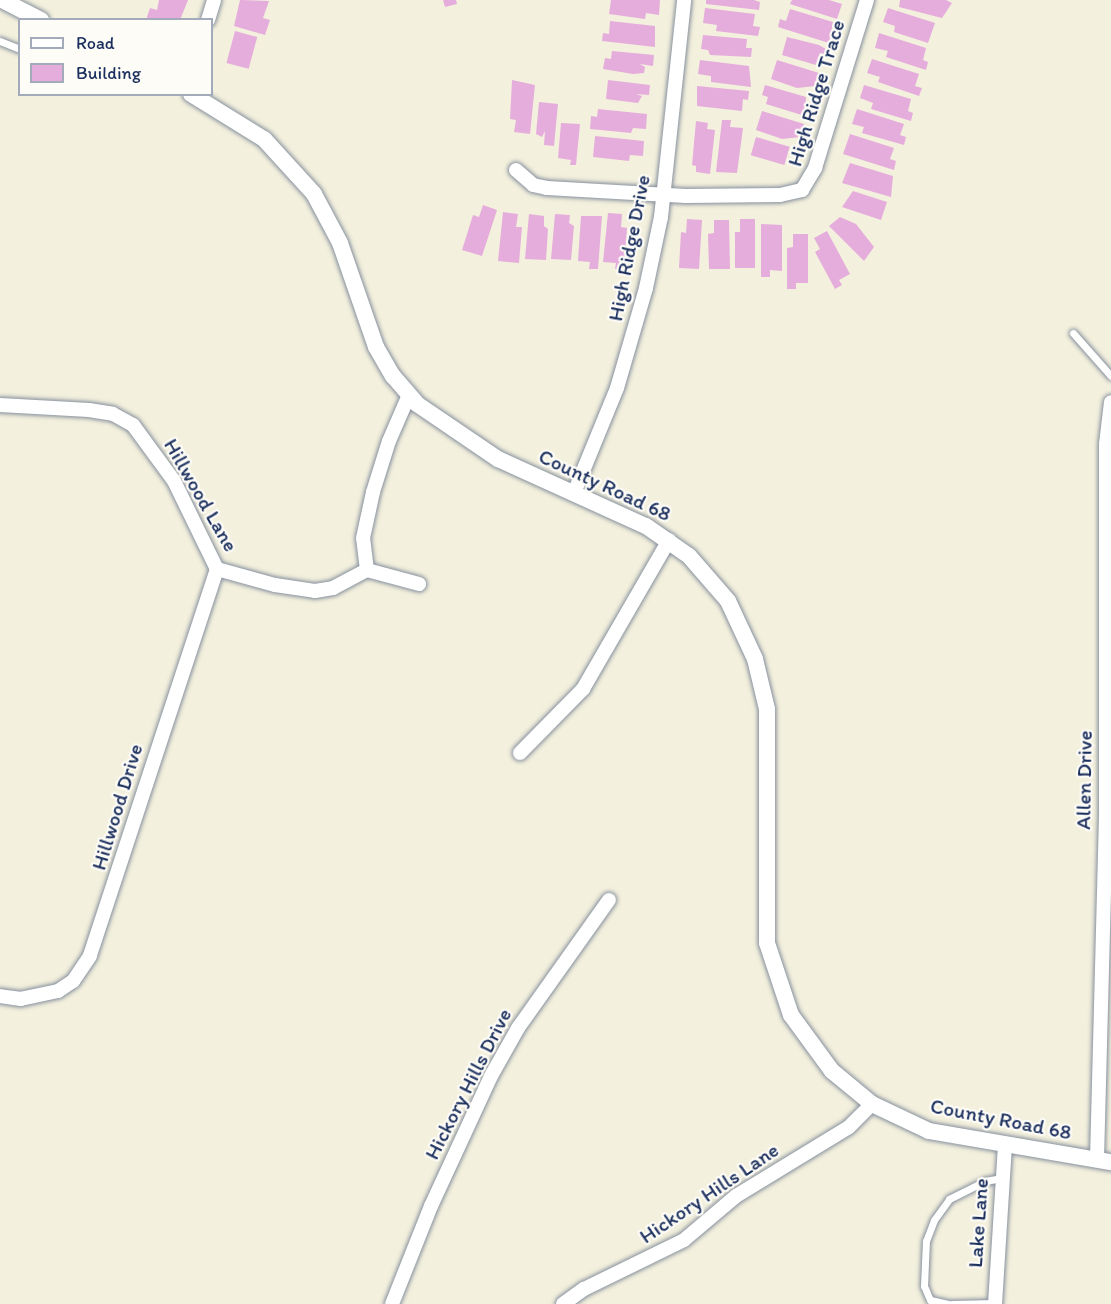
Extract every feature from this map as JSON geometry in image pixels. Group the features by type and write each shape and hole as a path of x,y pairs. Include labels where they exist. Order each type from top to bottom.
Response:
{"street":[{"path":"2,0 37,18"},
{"path":"209,18 214,0"},
{"name":"High Ridge Drive","path":"574,493 630,352 663,194 684,0"},
{"name":"High Ridge Trace","path":"516,170 534,185 547,188 663,194 780,195 802,190 815,168 867,0"},
{"name":"County Road 68","path":"193,96 264,139 314,194 340,243 376,346 409,395 465,440 622,514 669,540 706,573 728,601 749,641 760,675 769,748 765,929 781,992 802,1034 832,1071 872,1104 929,1131 1005,1146 1104,1161"},
{"path":"409,395 388,441 363,538 367,570 419,584"},
{"name":"Allen Drive","path":"1104,1161 1108,844 1107,426 1111,402"},
{"name":"Hillwood Lane","path":"0,405 105,413 133,425 174,481 217,569 275,585 315,591 333,588 367,570"},
{"path":"520,753 583,689 669,540"},
{"name":"Hillwood Drive","path":"0,996 21,999 58,991 73,981 90,956 217,569"},
{"name":"Hickory Hills Drive","path":"392,1304 431,1206 491,1076 524,1019 609,900"},
{"name":"Hickory Hills Lane","path":"563,1304 584,1289 684,1240 736,1196 849,1127 872,1104"},
{"name":"Lake Lane","path":"995,1304 1005,1146"}],"lane":[{"path":"0,41 18,48"},
{"path":"1073,333 1111,376"},
{"path":"995,1304 950,1304 930,1300 924,1286 926,1241 934,1220 949,1199 985,1181 1002,1178"}],"building":[{"path":"159,0 188,0 181,18 147,18 150,8 157,10"},
{"path":"240,0 269,1 263,18 270,20 265,35 234,26"},
{"path":"443,0 456,0 457,4 445,7"},
{"path":"611,0 660,0 659,15 646,13 645,19 609,14"},
{"path":"706,0 760,2 759,10 706,4"},
{"path":"792,0 829,0 842,4 837,19 790,4"},
{"path":"900,0 946,0 952,3 942,18 899,7"},
{"path":"705,8 755,14 753,26 760,27 758,36 716,31 717,25 703,23"},
{"path":"888,8 935,23 928,43 894,32 895,26 883,22"},
{"path":"790,9 833,22 829,43 778,27 780,19 786,21"},
{"path":"610,21 655,26 655,47 602,41 603,33 609,34"},
{"path":"235,31 257,37 249,69 226,63"},
{"path":"879,33 926,48 923,60 928,62 926,70 886,57 888,51 875,48"},
{"path":"703,35 747,39 746,48 752,48 751,57 710,55 708,50 701,49"},
{"path":"787,37 826,49 824,54 820,53 816,65 782,55"},
{"path":"612,51 654,55 653,66 640,64 645,67 644,73 633,74 603,69 605,58 611,59"},
{"path":"872,59 919,74 915,86 922,88 919,96 878,82 880,77 867,73"},
{"path":"700,60 749,66 751,87 711,82 711,76 698,74"},
{"path":"777,60 819,73 815,86 797,88 771,79"},
{"path":"512,80 535,85 530,134 514,132 516,120 510,119"},
{"path":"608,80 650,85 649,95 636,94 642,96 638,103 606,99"},
{"path":"765,85 806,97 805,116 766,104 768,97 762,95"},
{"path":"864,85 911,99 908,111 913,113 911,121 871,109 873,103 860,98"},
{"path":"697,86 749,91 748,100 743,99 742,111 697,106"},
{"path":"539,102 558,104 554,146 544,145 545,131 542,137 536,134"},
{"path":"598,109 647,114 646,129 633,128 631,133 590,129 591,116 597,117"},
{"path":"857,109 904,124 900,135 906,137 904,145 862,133 864,127 852,124"},
{"path":"762,111 804,124 800,137 782,139 756,130"},
{"path":"722,120 731,120 730,127 743,128 737,173 716,172"},
{"path":"696,121 708,123 707,129 715,130 710,174 696,172 696,166 692,165"},
{"path":"561,123 580,124 576,165 570,165 571,160 558,158"},
{"path":"850,134 894,148 890,159 896,161 894,170 843,154"},
{"path":"595,136 644,141 643,156 630,155 629,161 593,157"},
{"path":"756,137 790,147 784,165 751,155"},
{"path":"850,163 893,176 891,197 842,183"},
{"path":"853,191 887,202 881,220 842,207"},
{"path":"483,205 497,210 482,256 462,250 473,215 479,217"},
{"path":"503,212 518,214 516,227 522,227 519,263 498,261"},
{"path":"608,213 622,214 621,227 627,228 624,269 615,269 616,263 603,262"},
{"path":"529,214 544,216 544,226 548,229 546,260 525,259"},
{"path":"555,214 570,215 569,223 574,226 571,260 551,259"},
{"path":"581,216 602,216 598,269 589,269 590,262 578,261"},
{"path":"840,217 856,224 874,247 864,261 829,226"},
{"path":"687,219 702,220 699,269 679,268 681,232 686,233"},
{"path":"740,219 755,219 755,268 735,268 735,232 740,232"},
{"path":"714,220 729,220 730,269 709,269 708,234 714,233"},
{"path":"761,224 782,225 782,271 770,270 770,277 761,277"},
{"path":"827,231 850,274 839,280 842,285 835,289 815,252 820,249 814,238"},
{"path":"793,234 808,234 808,283 796,283 796,289 787,289 787,248 793,247"}]}
